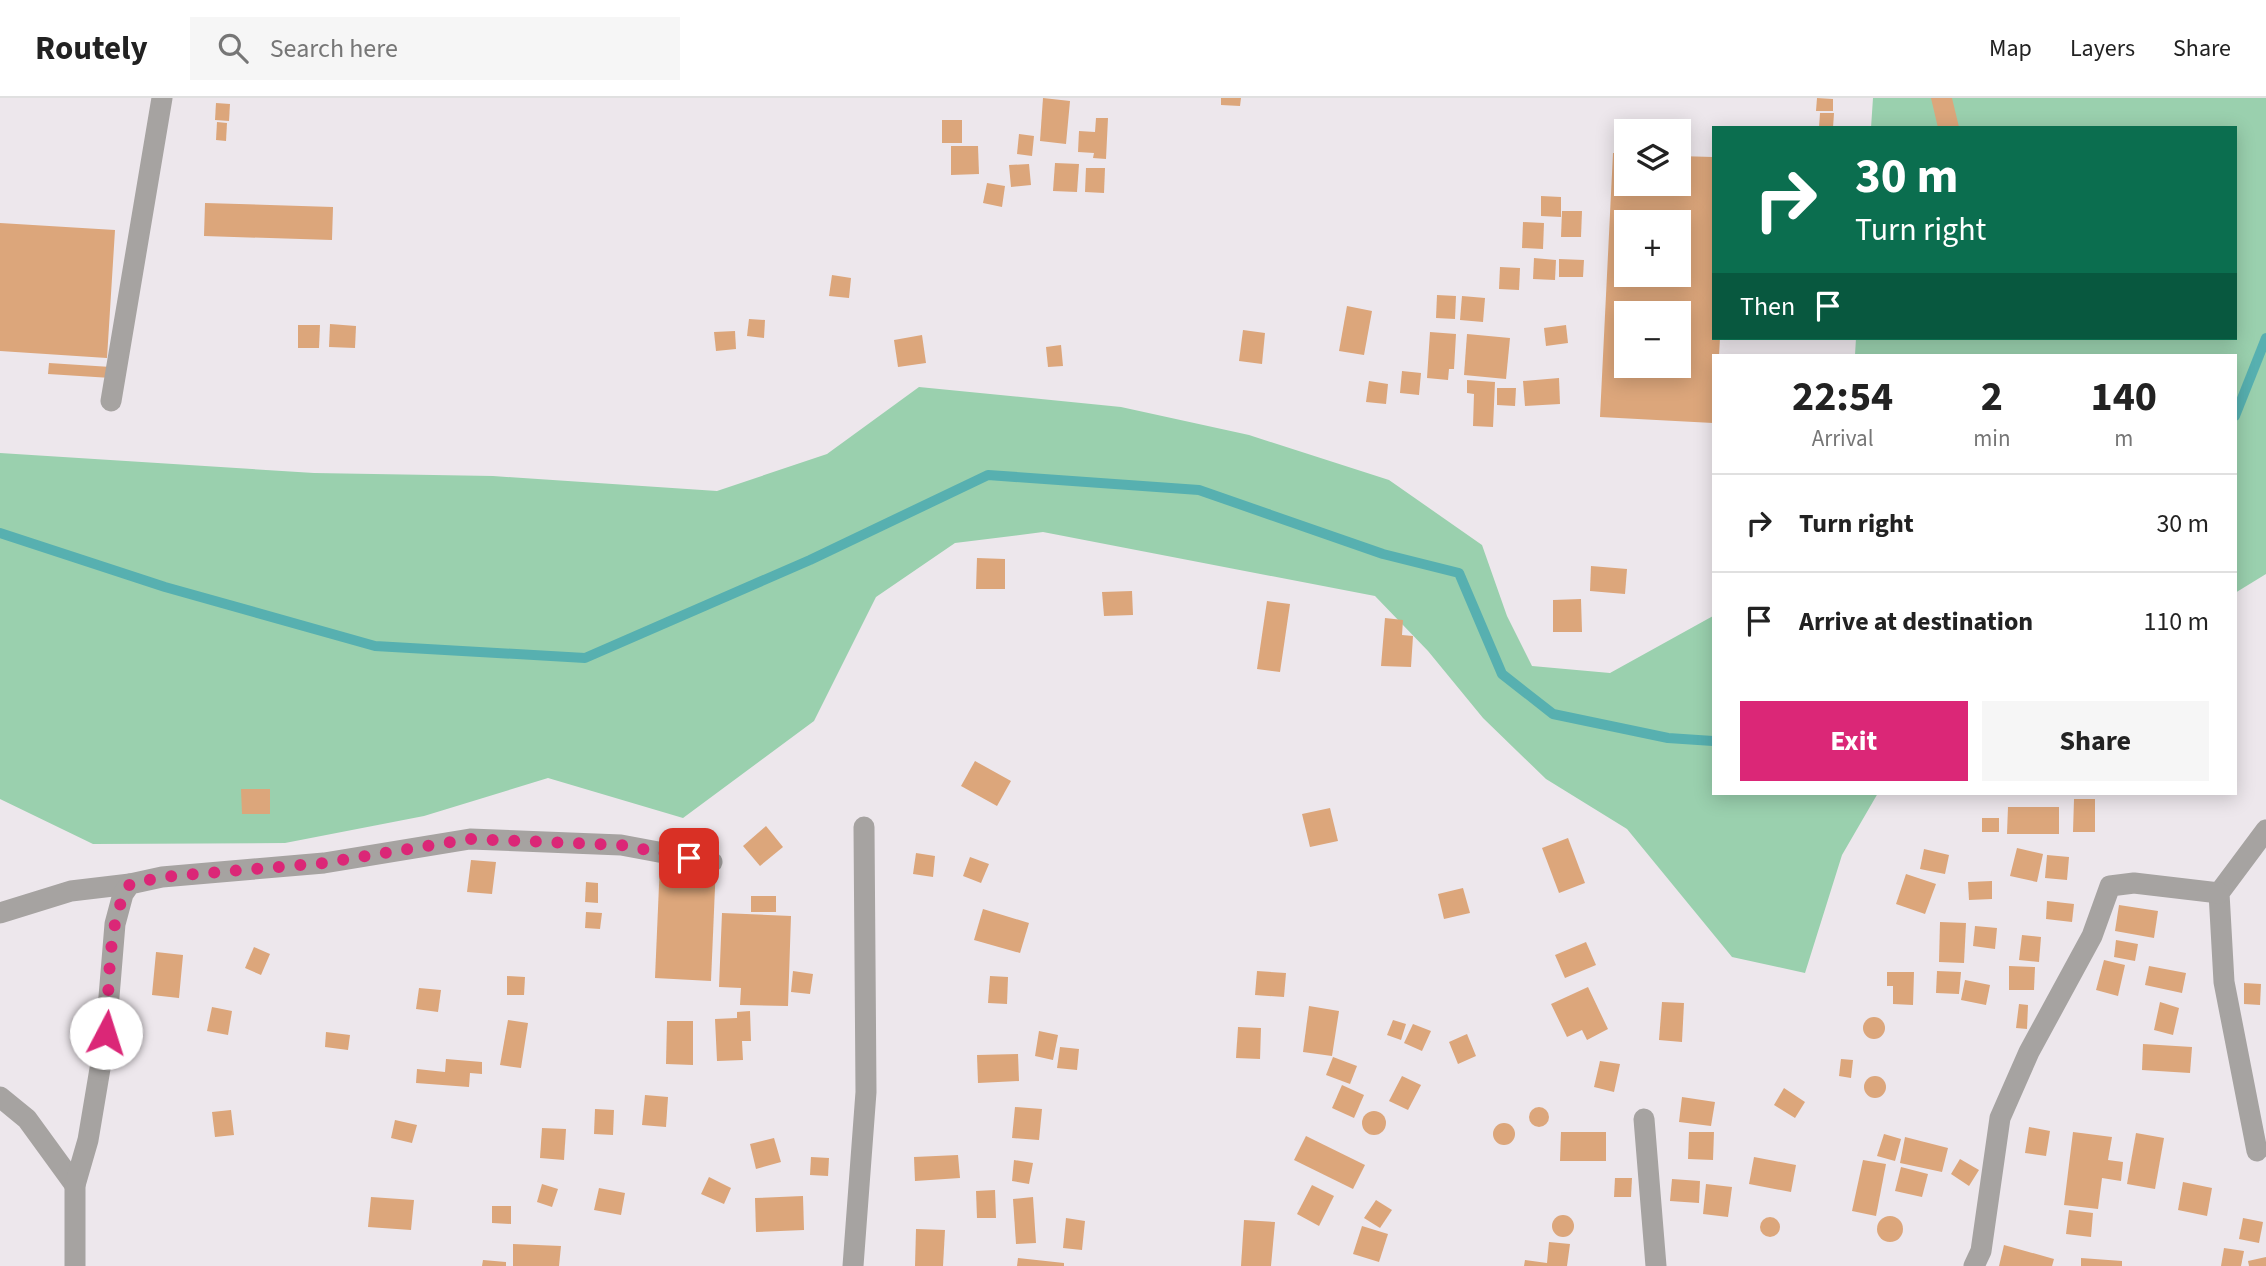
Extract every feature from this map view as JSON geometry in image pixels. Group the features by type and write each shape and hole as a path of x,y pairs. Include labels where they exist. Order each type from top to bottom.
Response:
{"street":[{"path":"111,401 162,98"},
{"path":"853,1266 866,1092 864,827"},
{"path":"2257,1152 2224,982 2219,893 2266,830"},
{"path":"0,913 71,891 162,877 324,863 470,839 621,845 712,862"},
{"path":"1974,1266 1981,1251 2000,1118 2029,1052 2092,936 2110,886 2134,883 2219,893"},
{"path":"75,1266 75,1185 96,1101 106,1033 116,924 123,894 130,884"},
{"path":"0,1097 27,1119 75,1185"},
{"path":"1644,1119 1656,1266"}],"green space":[{"path":"1873,98 2266,98 2266,574 2237,592 2237,354 1855,354 1856,340 2237,340 2237,126 1871,126"},
{"path":"919,387 1121,407 1249,435 1389,480 1482,545 1507,616 1532,666 1610,673 1712,617 1712,795 1877,795 1842,855 1805,973 1732,957 1627,829 1546,779 1483,718 1428,651 1375,596 1043,532 955,543 876,597 814,721 683,818 548,778 424,816 285,843 93,844 0,799 0,453 314,473 493,476 717,491 827,454"}],"building":[{"path":"1043,98 1070,101 1066,144 1040,141"},
{"path":"1221,98 1241,98 1240,106 1221,105"},
{"path":"1817,98 1833,99 1833,111 1816,111"},
{"path":"1931,98 1952,98 1959,126 1938,126"},
{"path":"216,103 230,104 229,121 215,120"},
{"path":"1820,113 1834,113 1833,126 1819,126"},
{"path":"1096,118 1108,118 1106,159 1093,158 1094,153 1078,152 1079,131 1095,132"},
{"path":"942,120 962,120 962,143 942,143"},
{"path":"217,122 227,123 226,141 216,140"},
{"path":"1019,134 1034,136 1032,156 1017,154"},
{"path":"951,146 978,146 979,174 951,175"},
{"path":"1613,153 1614,196 1691,196 1691,156 1712,157 1712,340 1720,340 1719,354 1712,354 1712,423 1600,417"},
{"path":"1055,163 1079,164 1077,192 1053,191"},
{"path":"1029,164 1031,185 1011,187 1009,165"},
{"path":"1086,168 1105,168 1104,193 1085,192"},
{"path":"987,183 1005,186 1002,207 983,203"},
{"path":"1541,196 1561,197 1561,217 1541,216"},
{"path":"205,203 333,207 332,240 204,236"},
{"path":"1562,211 1582,211 1581,237 1561,237"},
{"path":"1523,222 1544,223 1543,249 1522,248"},
{"path":"0,223 115,230 107,358 0,351"},
{"path":"1534,258 1556,260 1555,280 1533,279"},
{"path":"1559,259 1584,260 1583,277 1559,277"},
{"path":"1500,267 1520,268 1519,290 1499,289"},
{"path":"832,275 851,278 849,298 829,296"},
{"path":"1437,295 1456,296 1455,319 1436,318"},
{"path":"1462,296 1485,298 1483,322 1460,320"},
{"path":"1347,306 1372,311 1364,355 1339,351"},
{"path":"749,319 765,320 764,338 747,336"},
{"path":"330,324 356,326 355,348 329,347"},
{"path":"298,325 320,325 319,348 298,348"},
{"path":"1566,325 1568,343 1546,346 1544,328"},
{"path":"1243,330 1265,333 1262,364 1239,361"},
{"path":"735,331 736,349 716,351 714,332"},
{"path":"1430,332 1456,334 1454,369 1449,369 1448,380 1427,378"},
{"path":"1467,334 1510,338 1506,379 1464,375"},
{"path":"922,335 926,363 898,367 894,340"},
{"path":"1061,345 1063,366 1048,367 1046,347"},
{"path":"49,363 111,367 111,378 48,374"},
{"path":"1402,371 1421,373 1419,395 1400,393"},
{"path":"1559,378 1560,404 1525,406 1523,381"},
{"path":"1467,380 1495,382 1493,427 1473,426 1474,394 1467,393"},
{"path":"1369,381 1388,384 1386,404 1366,402"},
{"path":"1497,388 1516,388 1515,406 1497,405"},
{"path":"977,558 1005,559 1005,589 976,589"},
{"path":"1591,566 1627,569 1625,594 1590,591"},
{"path":"1132,591 1133,615 1104,616 1102,592"},
{"path":"1581,599 1582,632 1553,632 1553,600"},
{"path":"1267,601 1290,604 1280,672 1257,669"},
{"path":"1385,618 1403,620 1402,635 1413,636 1411,667 1381,666"},
{"path":"975,761 1011,781 997,806 961,786"},
{"path":"241,789 270,789 270,814 242,814"},
{"path":"2074,799 2095,799 2095,832 2073,832"},
{"path":"2008,807 2059,807 2059,834 2007,834"},
{"path":"1330,808 1338,841 1310,847 1302,814"},
{"path":"1982,818 1999,818 1999,832 1982,832"},
{"path":"766,826 783,847 760,866 743,846"},
{"path":"1568,838 1585,883 1559,893 1542,848"},
{"path":"2017,848 2043,854 2037,882 2010,876"},
{"path":"1924,849 1949,855 1945,874 1920,869"},
{"path":"916,853 935,856 933,877 913,874"},
{"path":"2047,855 2069,857 2067,880 2045,878"},
{"path":"970,857 989,864 981,883 963,876"},
{"path":"471,860 496,862 492,894 467,892"},
{"path":"660,862 716,864 711,981 655,978"},
{"path":"1906,874 1936,884 1925,914 1896,904"},
{"path":"1992,881 1992,899 1969,900 1968,882"},
{"path":"586,882 598,883 598,903 585,902"},
{"path":"1463,888 1470,913 1444,919 1438,894"},
{"path":"751,896 776,896 776,912 751,912"},
{"path":"2047,901 2074,904 2072,922 2046,919"},
{"path":"2119,905 2158,911 2154,938 2115,931"},
{"path":"983,909 1029,923 1020,953 974,940"},
{"path":"586,912 602,913 600,929 585,928"},
{"path":"722,913 791,916 788,1006 740,1005 741,988 719,987"},
{"path":"1940,922 1966,923 1964,963 1939,962"},
{"path":"1975,926 1997,928 1995,949 1973,946"},
{"path":"2022,935 2041,937 2039,962 2019,960"},
{"path":"2116,940 2138,944 2135,961 2114,957"},
{"path":"1586,942 1596,965 1565,978 1555,955"},
{"path":"254,947 270,954 261,975 245,968"},
{"path":"156,952 183,955 179,998 152,995"},
{"path":"2104,960 2125,965 2118,996 2096,990"},
{"path":"2009,966 2035,967 2034,990 2009,990"},
{"path":"2149,966 2186,973 2182,993 2145,985"},
{"path":"793,971 813,974 810,994 791,992"},
{"path":"1257,971 1286,973 1284,997 1255,995"},
{"path":"1937,971 1961,972 1959,994 1936,993"},
{"path":"1887,972 1914,972 1913,1005 1893,1004 1893,986 1887,986"},
{"path":"507,976 525,977 524,995 507,995"},
{"path":"990,976 1008,977 1007,1004 988,1003"},
{"path":"1965,980 1990,985 1986,1005 1961,1000"},
{"path":"2244,983 2261,984 2260,1005 2244,1004"},
{"path":"1588,987 1608,1029 1587,1040 1582,1030 1567,1037 1551,1004"},
{"path":"419,988 441,990 438,1012 416,1009"},
{"path":"1662,1002 1684,1003 1682,1042 1659,1040"},
{"path":"2160,1002 2179,1008 2173,1035 2154,1030"},
{"path":"2019,1004 2028,1005 2027,1029 2016,1028"},
{"path":"1309,1006 1339,1011 1332,1056 1303,1052"},
{"path":"212,1007 232,1011 228,1035 207,1031"},
{"path":"750,1011 751,1041 742,1041 743,1060 717,1061 715,1019 737,1018 737,1012"},
{"path":"1874,1017 1882,1020 1885,1028 1882,1036 1874,1039 1866,1036 1863,1028 1866,1020"},
{"path":"508,1020 528,1023 521,1068 500,1065"},
{"path":"1393,1020 1406,1024 1401,1040 1387,1035"},
{"path":"667,1021 693,1021 693,1065 666,1064"},
{"path":"1413,1024 1431,1031 1422,1051 1404,1043"},
{"path":"1238,1027 1261,1028 1260,1059 1236,1058"},
{"path":"1039,1031 1058,1035 1053,1060 1035,1056"},
{"path":"326,1032 350,1035 348,1050 325,1047"},
{"path":"1467,1034 1476,1056 1458,1064 1449,1042"},
{"path":"2143,1044 2192,1047 2190,1073 2142,1070"},
{"path":"1060,1047 1079,1049 1077,1070 1057,1068"},
{"path":"1018,1054 1019,1081 978,1083 977,1055"},
{"path":"1333,1057 1357,1066 1350,1084 1326,1075"},
{"path":"446,1059 482,1062 482,1074 470,1073 469,1087 416,1083 417,1069 445,1072"},
{"path":"1841,1059 1853,1060 1851,1078 1839,1076"},
{"path":"1600,1061 1620,1064 1614,1092 1594,1087"},
{"path":"1402,1076 1421,1085 1408,1110 1389,1101"},
{"path":"1871,1076 1879,1076 1886,1083 1886,1091 1879,1098 1871,1098 1864,1091 1864,1083"},
{"path":"1342,1085 1364,1095 1354,1118 1332,1108"},
{"path":"1784,1088 1805,1102 1795,1118 1774,1105"},
{"path":"645,1095 668,1097 666,1127 642,1125"},
{"path":"1682,1097 1715,1102 1711,1126 1679,1122"},
{"path":"1015,1107 1042,1109 1039,1140 1012,1138"},
{"path":"1539,1107 1546,1110 1549,1117 1546,1124 1539,1127 1532,1124 1529,1117 1532,1110"},
{"path":"595,1109 614,1110 613,1135 594,1134"},
{"path":"231,1110 234,1135 215,1137 212,1112"},
{"path":"1374,1111 1382,1115 1386,1123 1382,1131 1374,1135 1366,1131 1362,1123 1366,1115"},
{"path":"395,1120 417,1125 412,1143 391,1138"},
{"path":"1504,1123 1512,1126 1515,1134 1512,1142 1504,1145 1496,1142 1493,1134 1496,1126"},
{"path":"2029,1127 2050,1131 2046,1156 2025,1153"},
{"path":"542,1128 566,1129 564,1160 540,1158"},
{"path":"1561,1132 1606,1132 1606,1161 1560,1161"},
{"path":"1689,1132 1714,1132 1713,1160 1688,1159"},
{"path":"2073,1132 2112,1137 2108,1160 2123,1162 2121,1181 2102,1178 2098,1209 2064,1205"},
{"path":"2136,1133 2164,1138 2155,1189 2127,1184"},
{"path":"1884,1134 1901,1139 1895,1161 1877,1156"},
{"path":"1306,1136 1365,1165 1353,1189 1294,1160"},
{"path":"1905,1137 1948,1148 1942,1172 1900,1163"},
{"path":"774,1138 781,1162 756,1169 750,1144"},
{"path":"958,1155 960,1178 915,1181 914,1157"},
{"path":"811,1157 829,1158 828,1176 810,1175"},
{"path":"1754,1157 1796,1165 1791,1192 1749,1184"},
{"path":"1960,1159 1979,1170 1969,1186 1951,1174"},
{"path":"1014,1160 1033,1163 1029,1184 1012,1181"},
{"path":"1863,1160 1886,1164 1876,1216 1852,1211"},
{"path":"1901,1167 1928,1174 1922,1197 1895,1191"},
{"path":"709,1177 731,1188 724,1204 701,1194"},
{"path":"1615,1178 1632,1178 1631,1197 1614,1197"},
{"path":"1672,1179 1700,1181 1699,1203 1670,1201"},
{"path":"2183,1182 2212,1188 2207,1216 2178,1210"},
{"path":"542,1184 558,1189 552,1207 537,1202"},
{"path":"1706,1184 1732,1187 1728,1217 1703,1214"},
{"path":"1312,1185 1334,1196 1319,1226 1297,1214"},
{"path":"599,1188 625,1193 621,1215 594,1210"},
{"path":"995,1190 996,1218 977,1218 976,1191"},
{"path":"803,1196 804,1230 756,1232 755,1198"},
{"path":"371,1197 414,1200 411,1230 368,1227"},
{"path":"1033,1197 1036,1243 1016,1244 1013,1199"},
{"path":"1376,1200 1392,1210 1380,1228 1364,1218"},
{"path":"492,1206 511,1206 511,1224 492,1223"},
{"path":"2069,1210 2093,1213 2091,1237 2066,1234"},
{"path":"1563,1215 1571,1218 1574,1226 1571,1234 1563,1237 1555,1234 1552,1226 1555,1218"},
{"path":"1890,1216 1899,1220 1903,1229 1899,1238 1890,1242 1881,1238 1877,1229 1881,1220"},
{"path":"1770,1217 1777,1220 1780,1227 1777,1234 1770,1237 1763,1234 1760,1227 1763,1220"},
{"path":"1066,1218 1085,1221 1082,1250 1063,1248"},
{"path":"2243,1218 2263,1222 2259,1243 2239,1239"},
{"path":"1244,1220 1275,1222 1271,1266 1241,1266"},
{"path":"1362,1226 1388,1234 1379,1262 1353,1254"},
{"path":"916,1229 945,1230 943,1266 915,1266"},
{"path":"1549,1242 1570,1244 1567,1266 1524,1266 1525,1260 1547,1263"},
{"path":"513,1244 561,1246 559,1266 513,1266"},
{"path":"2004,1245 2054,1259 2052,1266 1999,1266"},
{"path":"2224,1248 2244,1251 2241,1266 2221,1266"},
{"path":"2266,1257 2266,1266 2249,1266 2248,1261"},
{"path":"1018,1258 1064,1263 1064,1266 1017,1266"},
{"path":"2081,1258 2122,1261 2122,1266 2081,1266"},
{"path":"483,1260 506,1262 506,1266 482,1266"}],"waterway":[{"path":"2237,411 2266,338"},
{"path":"0,533 165,587 375,646 585,658 810,560 988,475 1199,490 1383,554 1459,573 1502,674 1553,714 1668,738 1712,741"}],"route":[{"path":"106,1033 116,924 123,894 130,884 162,877 324,863 470,839 621,845 689,858"}]}
